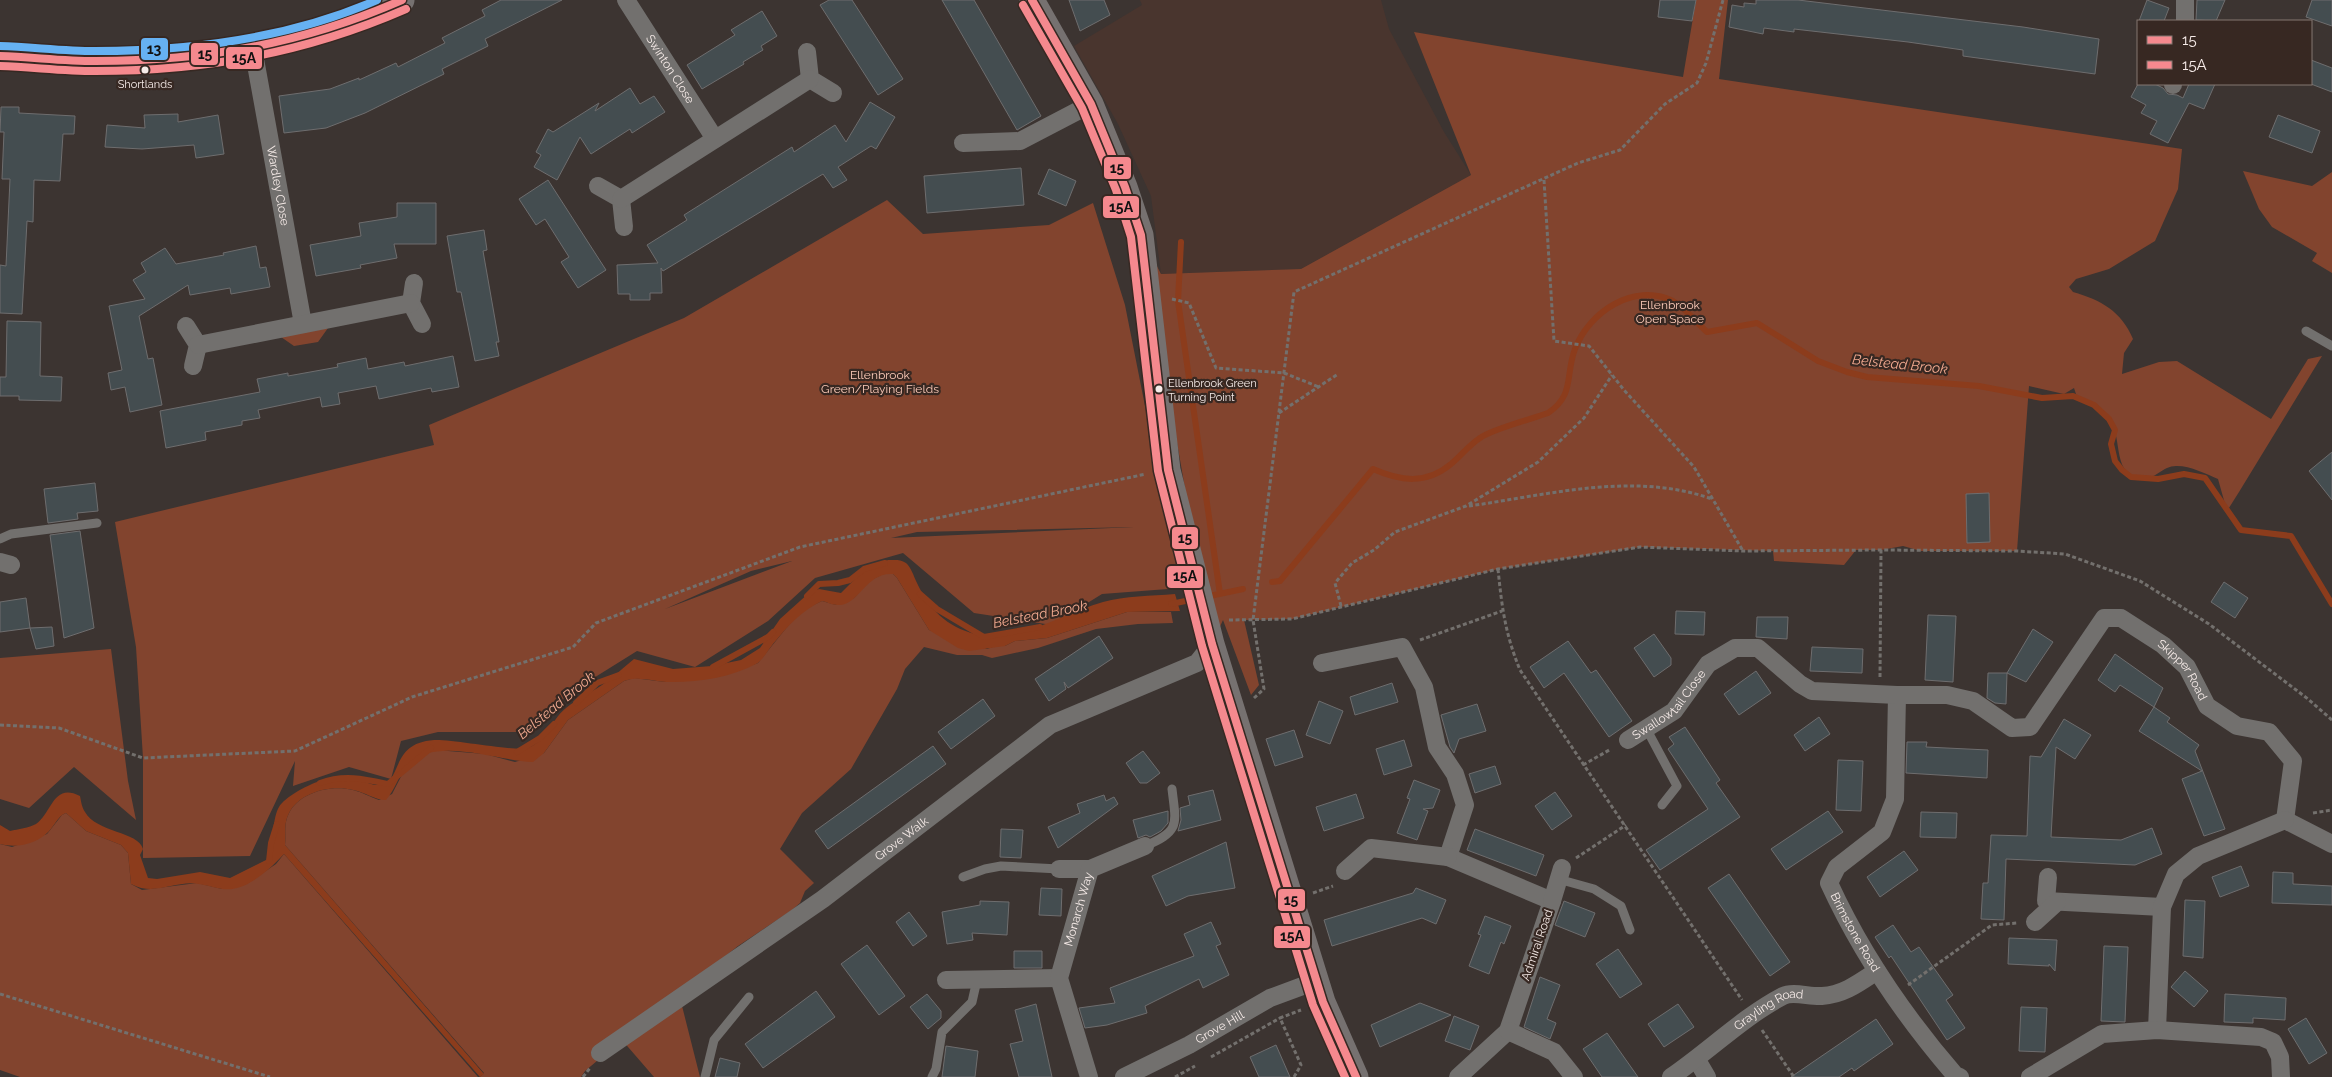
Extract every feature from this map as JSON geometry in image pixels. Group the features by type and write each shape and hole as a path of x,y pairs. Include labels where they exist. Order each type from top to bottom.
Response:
{"street":[{"name":"Swinton Close","path":"626,0 715,140"},
{"path":"1032,0 1091,104 1126,187 1142,235 1168,470 1202,605 1233,714 1320,991 1356,1077"},
{"path":"2185,0 2185,20"},
{"path":"0,56 93,61 196,57 253,48 308,36 352,22 389,3"},
{"name":"Wardley Close","path":"253,48 303,324"},
{"path":"807,52 810,79"},
{"path":"621,199 810,79"},
{"path":"810,79 833,93"},
{"path":"963,144 1020,141 1091,104"},
{"path":"598,186 621,199"},
{"path":"621,199 624,227"},
{"path":"414,283 411,304 422,324"},
{"path":"198,344 411,304"},
{"path":"186,326 198,344 194,366"},
{"name":"Skipper Road","path":"1888,695 1947,695 1973,701 2012,728 2030,727 2104,618 2121,618 2163,646 2187,667 2208,706 2237,726 2270,732 2293,761 2286,820"},
{"name":"Grove Walk","path":"600,1053 823,899 1050,726 1197,663 1212,644"},
{"path":"1322,663 1402,647 1424,687 1437,747 1455,774 1465,806 1448,857"},
{"name":"Swallowtail Close","path":"1628,740 1674,711 1708,664 1735,648 1758,648 1800,684 1812,691 1888,695"},
{"name":"Brimstone Road","path":"1888,695 1895,799 1882,832 1837,868 1829,883 1877,971 1893,995 1929,1046 1955,1075 1960,1077"},
{"path":"2157,1030 2162,907 2176,874 2198,856 2286,820 2332,844"},
{"name":"Monarch Way","path":"1059,978 1090,869 1145,846"},
{"name":"Admiral Road","path":"1345,871 1371,848 1448,857 1552,901 1508,1031 1458,1077"},
{"path":"1060,869 1090,869"},
{"path":"1552,901 1560,873"},
{"path":"2048,877 2046,901 2162,907"},
{"path":"2035,922 2057,902"},
{"name":"Grayling Road","path":"1671,1077 1697,1060 1752,1015 1786,994 1822,996 1850,990 1877,971"},
{"path":"946,980 1059,978 1089,1077"},
{"name":"Grove Hill","path":"1124,1077 1189,1045 1270,998 1320,991"},
{"path":"2030,1077 2102,1034 2157,1030 2261,1037 2274,1042 2280,1057 2281,1077"},
{"path":"1508,1031 1554,1052 1574,1077"},
{"path":"1697,1060 1707,1077"}],"lane":[{"path":"2306,331 2332,346"},
{"path":"0,539 20,533 97,523"},
{"path":"1646,728 1677,786 1662,805"},
{"path":"1145,846 1163,839 1171,832 1175,823 1172,788"},
{"path":"963,877 985,869 1001,866 1060,869"},
{"path":"1560,873 1594,889 1621,906 1630,930"},
{"path":"932,1077 936,1069 942,1032 972,1002 977,980"},
{"path":"704,1077 714,1040 748,996"}],"path":[{"path":"1233,714 1264,690 1254,620 1294,292 1578,163 1620,150 1661,107 1697,83 1706,63 1723,0"},
{"path":"1544,180 1554,341 1589,346 1612,375 1694,467 1743,551"},
{"path":"1172,299 1189,303 1216,368 1284,373 1319,387"},
{"path":"1279,413 1338,374"},
{"path":"1341,606 1335,584 1352,563 1374,550 1395,532 1466,506 1538,462 1584,418 1612,375"},
{"path":"0,725 59,728 143,758 295,752 412,697 573,647 596,623 800,547 1168,470"},
{"path":"1466,506 1572,490 1621,486 1662,488 1712,499"},
{"path":"1212,644 1222,620 1292,619 1498,569 1640,547 1743,551 2017,551 2065,554 2140,581 2209,624 2300,693 2332,720"},
{"path":"1881,550 1888,695"},
{"path":"1498,569 1502,611 1508,640 1520,670 1794,1077"},
{"path":"1402,647 1502,611"},
{"path":"1583,765 1628,740"},
{"path":"1560,873 1626,825"},
{"path":"1291,900 1343,883 1345,871"},
{"path":"1893,995 1992,925 2035,922"},
{"path":"1205,1061 1280,1018 1320,991"},
{"path":"0,994 270,1077"},
{"path":"1280,1018 1301,1065 1294,1077"},
{"path":"1175,1077 1198,1065"}],"shaded area":[{"path":"1140,0 1381,0 1389,29 1444,132 1471,175 1301,269 1161,274 1151,196 1118,124 1074,46 1142,5"},
{"path":"888,560 900,560 906,563 933,609 956,627 975,634 991,636 1023,632 1103,602 1129,597 1175,594 1180,611 1127,612 1047,638 1015,641 1005,646 969,651 958,648 929,630 897,578 893,574 883,575 869,583 857,596 845,604 835,605 822,601 808,609 784,631 761,660 746,669 723,676 688,682 639,679 624,681 568,720 544,753 533,762 466,752 432,752 418,757 406,767 386,800 377,799 362,792 334,788 314,792 297,802 291,809 286,821 285,845 484,1074 480,1077 284,854 257,878 237,888 223,889 190,883 148,889 131,884 128,853 121,845 86,831 66,813 60,817 49,831 36,841 12,846 0,844 0,825 10,831 36,824 58,796 64,793 71,793 80,796 83,809 91,819 140,843 143,849 140,855 148,878 157,879 200,872 230,878 268,859 275,817 279,807 291,796 307,786 324,780 346,778 354,778 374,785 383,784 389,781 404,754 411,747 434,740 522,749 528,748 541,740 556,718 566,708 602,685 634,659 673,669 712,666 741,660 760,648 780,619 810,592 819,589 841,593 863,571"}],"green space":[{"name":"Ellenbrook Open Space","path":"1696,0 1728,0 1719,79 2182,149 2178,189 2155,241 2109,269 2076,279 2069,287 2073,292 2109,308 2128,329 2133,339 2124,353 2122,374 2159,362 2177,361 2271,419 2308,359 2322,356 2227,511 2218,479 2188,467 2171,467 2154,476 2142,479 2135,478 2128,473 2122,463 2116,437 2109,420 2097,409 2077,397 2074,388 2064,394 2029,386 2017,551 1921,551 1903,546 1881,550 1856,550 1844,565 1774,561 1773,551 1640,547 1498,569 1292,619 1244,620 1259,685 1251,695 1223,620 1212,644 1141,235 1161,274 1301,269 1471,175 1414,32 1683,77"},
{"path":"2243,171 2312,186 2332,172 2332,273 2312,261 2317,253 2272,227 2259,209"},
{"name":"Ellenbrook Green/Playing Fields","path":"887,200 923,234 1049,225 1093,203 1125,305 1181,588 1102,594 1052,625 974,613 903,553 815,578 768,621 695,667 637,651 568,694 534,732 438,732 401,741 391,779 349,767 293,786 295,761 250,856 143,858 143,758 136,647 115,522 434,445 429,425 684,318","holes":["1134,527 891,538 917,532","792,561 665,609 751,571"]},
{"path":"328,328 318,342 294,346 281,337"},
{"path":"885,573 893,574 897,578 929,630 987,649 998,645 1005,646 1015,641 1047,638 1127,612 1171,612 1173,623 1138,624 1096,629 1038,648 992,658 982,655 957,655 924,647 905,669 897,689 851,769 802,813 780,849 814,883 805,891 800,903 738,946 641,1023 680,998 700,1077 654,1077 622,1040 585,1071 581,1077 480,1077 484,1073 285,845 286,821 291,809 297,802 314,792 344,788 379,800 392,794 406,767 421,754 436,750 485,754 515,762 544,753 568,720 624,681 634,678 665,682 725,675 758,663 792,621 807,608 822,601 836,605 854,598 869,581"},
{"path":"111,649 128,781 136,820 74,767 29,808 0,799 0,658"},
{"path":"66,813 86,831 121,845 128,853 131,884 142,890 197,883 222,889 248,883 276,864 284,854 478,1077 20,1077 0,1070 0,844 12,847 47,834 62,815"}],"building":[{"path":"501,0 562,0 485,39 488,46 442,69 444,74 365,113 326,128 284,133 279,96 330,89 359,78 359,80 396,63 398,67 445,43 442,38 485,16 482,10"},
{"path":"829,0 852,0 903,79 878,95 820,5"},
{"path":"942,0 974,0 1041,116 1017,130"},
{"path":"1069,0 1104,0 1110,15 1080,31"},
{"path":"1660,0 1696,0 1692,21 1658,17"},
{"path":"1756,0 1798,0 2023,27 2099,39 2095,74 1963,56 1963,50 1908,42 1794,29 1794,32 1764,28 1763,34 1729,27 1732,5 1744,7 1744,3 1756,4"},
{"path":"2147,0 2169,8 2164,20 2139,20"},
{"path":"2197,0 2225,0 2216,20 2196,20"},
{"path":"2312,0 2332,0 2332,26 2306,17"},
{"path":"762,11 777,36 761,46 763,50 743,62 744,64 702,89 687,65 735,35 731,30"},
{"path":"2312,60 2332,68 2332,92 2312,84"},
{"path":"2137,85 2157,85 2168,94 2183,98 2189,85 2215,85 2204,109 2189,103 2168,143 2150,134 2157,121 2141,113 2146,105 2131,97"},
{"path":"630,88 640,104 654,96 665,112 632,133 630,129 591,154 580,137 557,180 534,167 541,155 536,152 548,129 553,132 599,103 595,111"},
{"path":"870,102 895,117 876,149 871,146 838,167 847,180 833,188 823,174 663,271 661,268 662,293 650,293 650,300 630,300 630,294 618,294 617,265 658,263 647,245 687,220 684,215 792,147 794,152 835,125 846,142"},
{"path":"1,107 19,107 19,113 75,116 74,134 63,134 60,181 34,180 33,222 27,221 22,314 0,313 0,265 6,266 10,179 2,179 4,132 0,132"},
{"path":"178,114 178,122 218,115 224,154 196,158 194,145 142,149 105,147 107,125 145,128 144,115"},
{"path":"2278,115 2320,131 2312,153 2269,137"},
{"path":"1021,168 1024,205 927,213 924,176"},
{"path":"1049,169 1076,181 1066,206 1038,194"},
{"path":"548,180 606,270 578,288 561,262 569,257 545,219 536,225 519,199"},
{"path":"397,203 436,203 436,244 394,244 397,258 360,265 361,268 316,276 310,245 361,236 359,223 397,217"},
{"path":"484,230 487,250 483,251 499,342 496,342 499,356 475,361 461,292 457,292 447,236"},
{"path":"256,246 260,268 266,267 270,287 231,294 230,288 190,295 188,285 139,316 148,359 153,358 162,405 130,412 125,387 111,390 108,373 122,370 109,306 145,299 133,280 146,272 141,263 165,248 176,264 224,255 223,253"},
{"path":"7,321 41,322 40,376 62,377 61,401 19,400 19,396 0,396 0,377 6,377"},
{"path":"453,356 459,387 432,392 431,388 379,399 376,386 338,393 340,404 322,407 320,397 258,410 260,418 242,421 242,425 205,432 206,440 166,448 160,411 260,392 257,379 288,373 288,376 338,367 337,364 366,358 368,369 404,362 405,366"},
{"path":"2332,452 2332,500 2309,471"},
{"path":"95,483 98,511 77,513 78,519 48,523 44,489"},
{"path":"1989,493 1990,542 1967,543 1966,494"},
{"path":"80,531 94,628 64,638 50,535"},
{"path":"2224,582 2248,598 2235,618 2211,602"},
{"path":"26,598 30,628 0,632 0,602"},
{"path":"1676,611 1705,612 1704,635 1675,634"},
{"path":"1928,615 1956,616 1953,682 1925,680"},
{"path":"1757,617 1788,617 1787,639 1756,637"},
{"path":"52,627 54,646 36,649 30,628"},
{"path":"2033,629 2053,642 2026,682 2007,673"},
{"path":"1654,634 1671,658 1671,665 1654,677 1634,648"},
{"path":"1099,636 1113,658 1068,688 1064,682 1066,689 1049,701 1035,679"},
{"path":"1568,641 1591,673 1596,670 1632,721 1609,737 1564,673 1544,688 1530,667"},
{"path":"1812,647 1863,649 1862,673 1810,671"},
{"path":"2115,654 2163,688 2154,707 2120,685 2115,692 2098,680"},
{"path":"1756,671 1771,693 1739,715 1724,694"},
{"path":"1988,673 2007,673 2006,704 1995,703 1987,698"},
{"path":"1392,683 1398,702 1355,715 1350,697"},
{"path":"983,699 995,716 951,749 938,732"},
{"path":"1319,701 1343,711 1330,744 1306,735"},
{"path":"1477,704 1486,731 1459,739 1454,753 1450,747 1441,715"},
{"path":"2154,707 2170,718 2167,722 2199,745 2195,751 2225,829 2204,836 2182,779 2202,771 2139,731"},
{"path":"1819,717 1830,734 1805,751 1794,735"},
{"path":"2064,719 2091,735 2075,759 2056,747 2051,837 2121,840 2152,828 2162,854 2135,865 2006,859 2004,920 1981,919 1983,883 1988,883 1991,835 2027,836 2030,756 2041,757"},
{"path":"1685,727 1720,780 1716,783 1740,817 1660,870 1646,850 1708,809 1668,749 1674,744 1669,737"},
{"path":"1294,730 1303,757 1275,766 1266,739"},
{"path":"1404,740 1412,766 1384,775 1376,749"},
{"path":"1907,742 1927,742 1926,747 1988,750 1987,778 1906,773"},
{"path":"933,746 946,764 828,849 815,831"},
{"path":"1143,751 1160,773 1147,783 1140,783 1126,763"},
{"path":"1838,760 1863,761 1861,811 1836,810"},
{"path":"1495,766 1501,784 1475,793 1469,774"},
{"path":"1414,780 1440,790 1433,808 1423,809 1428,811 1417,840 1397,833 1410,799 1407,798"},
{"path":"1213,790 1221,820 1178,831 1181,820 1180,808 1190,805 1188,796"},
{"path":"1555,792 1572,816 1552,830 1535,806"},
{"path":"1356,794 1364,818 1324,831 1316,807"},
{"path":"1104,795 1106,801 1114,797 1118,804 1058,848 1048,827 1080,813 1077,804"},
{"path":"1168,811 1168,823 1161,831 1150,837 1146,835 1138,838 1133,820"},
{"path":"1828,811 1843,832 1786,870 1771,849"},
{"path":"1921,812 1957,813 1956,838 1920,837"},
{"path":"1001,829 1023,830 1021,858 1000,857"},
{"path":"1475,829 1544,855 1536,876 1467,850"},
{"path":"1226,842 1235,888 1188,896 1166,906 1152,876"},
{"path":"1904,851 1918,870 1880,897 1867,877"},
{"path":"2241,866 2249,886 2220,897 2212,877"},
{"path":"2273,872 2293,873 2293,884 2332,886 2332,905 2272,903"},
{"path":"1729,874 1790,962 1770,976 1708,888"},
{"path":"1041,888 1062,889 1061,916 1039,915"},
{"path":"1416,888 1446,900 1436,924 1422,918 1332,946 1324,920 1413,893"},
{"path":"2185,900 2205,901 2203,958 2183,956"},
{"path":"980,901 1009,902 1007,935 972,933 973,940 947,944 942,912 980,905"},
{"path":"1564,901 1595,913 1585,937 1555,925"},
{"path":"909,912 927,936 913,946 896,922"},
{"path":"1485,916 1511,926 1504,944 1501,942 1489,974 1469,966 1481,935 1478,934"},
{"path":"1211,922 1221,944 1216,946 1229,975 1203,988 1199,979 1145,1006 1147,1013 1107,1025 1085,1028 1079,1008 1115,1003 1110,988 1194,956 1184,934"},
{"path":"1893,925 1911,952 1919,947 1953,995 1946,1000 1965,1028 1947,1040 1891,956 1889,958 1875,937"},
{"path":"2009,938 2057,940 2055,971 2049,964 2049,966 2008,964"},
{"path":"867,945 905,996 879,1015 841,964"},
{"path":"2104,946 2128,947 2125,1022 2101,1021"},
{"path":"1618,949 1642,984 1620,998 1596,964"},
{"path":"1014,951 1042,951 1042,968 1014,968"},
{"path":"2185,971 2208,991 2194,1007 2171,987"},
{"path":"1540,977 1560,985 1547,1019 1556,1023 1550,1039 1524,1027"},
{"path":"816,991 835,1017 763,1068 745,1044"},
{"path":"927,994 941,1011 941,1018 928,1029 910,1007"},
{"path":"2225,994 2286,998 2285,1020 2253,1018 2253,1023 2224,1022"},
{"path":"1420,1003 1451,1015 1380,1047 1371,1025"},
{"path":"1036,1004 1052,1077 1019,1077 1010,1044 1023,1041 1015,1010"},
{"path":"1678,1004 1694,1027 1664,1047 1648,1024"},
{"path":"2021,1007 2047,1008 2045,1052 2019,1051"},
{"path":"1454,1016 1479,1026 1470,1050 1445,1041"},
{"path":"2306,1018 2327,1053 2309,1064 2288,1029"},
{"path":"1876,1019 1893,1044 1854,1071 1852,1068 1839,1077 1791,1077"},
{"path":"1607,1033 1638,1077 1602,1077 1583,1049"},
{"path":"1276,1045 1290,1077 1259,1077 1250,1057"},
{"path":"946,1046 978,1051 975,1077 942,1077"},
{"path":"720,1058 740,1063 737,1077 715,1077"}],"waterway":[{"path":"1181,242 1178,301 1220,594"},
{"name":"Belstead Brook","path":"1272,582 1280,581 1373,469 1403,478 1413,479 1432,475 1442,471 1480,438 1548,413 1557,406 1566,392 1575,349 1591,323 1615,304 1643,295 1658,296 1673,301 1707,332 1757,323 1818,361 1867,377 1979,386 2042,398 2073,396 2094,405 2109,419 2115,430 2111,444 2115,461 2122,470 2131,477 2158,479 2184,474 2205,478 2241,530 2291,536 2332,604"},
{"name":"Belstead Brook","path":"807,596 819,584 850,580 864,569 885,563"},
{"name":"Belstead Brook","path":"1205,597 1243,589"},
{"name":"Belstead Brook","path":"920,594 937,609 984,637 1040,627"},
{"name":"Belstead Brook","path":"1171,604 1195,599"},
{"name":"Belstead Brook","path":"713,667 768,637 773,632"},
{"name":"Belstead Brook","path":"576,703 597,683 619,675"},
{"name":"Belstead Brook","path":"517,752 540,738 554,724"},
{"name":"Belstead Brook","path":"320,783 346,778 388,784 431,748"},
{"name":"Belstead Brook","path":"269,861 271,843 277,824"}],"transit line":[{"name":"13","path":"0,46 95,51 167,49 203,45 239,40 309,24 377,0"},
{"name":"15","path":"0,56 95,61 175,58 214,53 290,39 365,15 402,0"},
{"name":"15","path":"1032,0 1091,104 1125,187 1141,235 1168,470 1212,644 1323,1002 1356,1077"},
{"name":"15A","path":"1023,5 1082,108 1116,190 1131,237 1158,471 1202,646 1313,1005 1345,1077"},
{"name":"15A","path":"0,66 95,71 136,70 215,63 292,48 330,37 406,9"}],"place":[{"name":"Shortlands","path":"145,70"},
{"name":"Ellenbrook Green Turning Point","path":"1159,389"}]}
